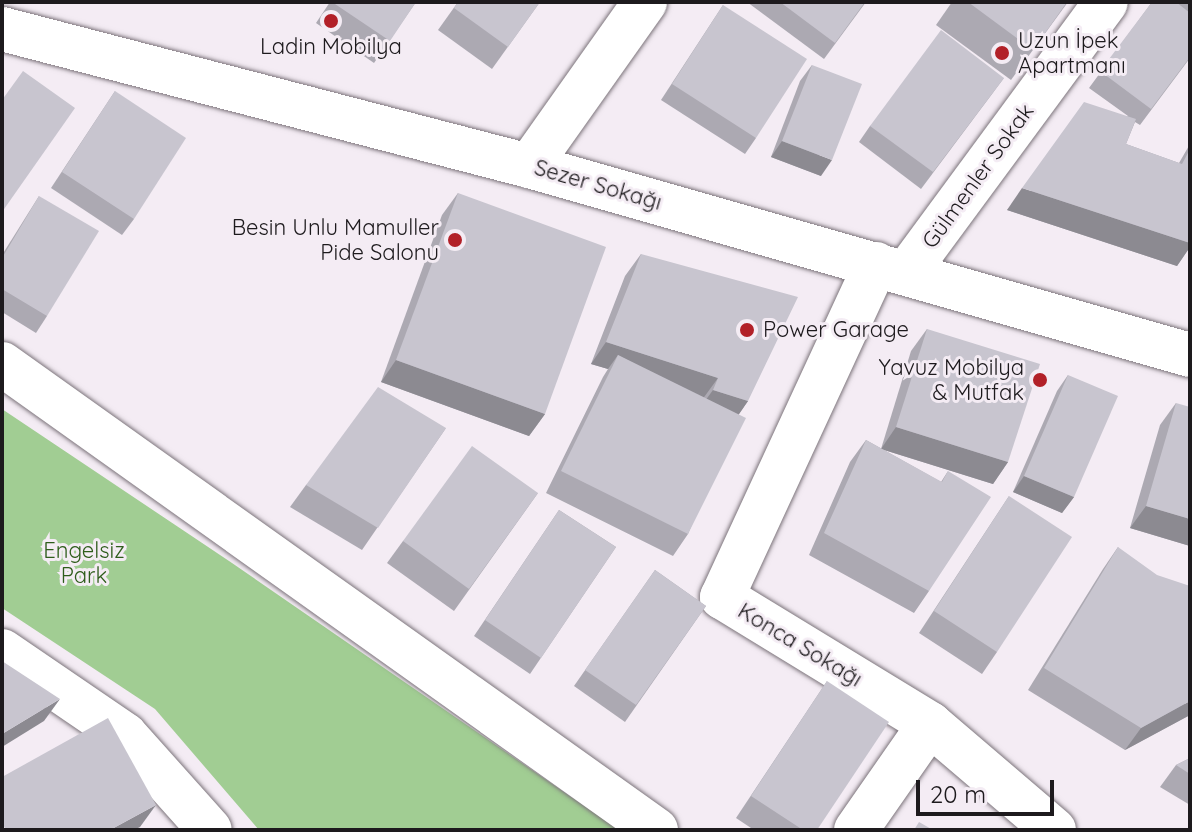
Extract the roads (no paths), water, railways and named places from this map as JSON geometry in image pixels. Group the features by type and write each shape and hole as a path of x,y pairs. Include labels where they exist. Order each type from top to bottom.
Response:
{"street":[{"path":"529,166 645,2"},
{"name":"Gülmenler Sokak","path":"892,268 1106,2"},
{"name":"Sezer Sokağı","path":"2,29 529,166 1190,355"},
{"name":"Konca Sokağı","path":"892,268 722,597 930,724 1054,830"},
{"path":"2,364 656,830"},
{"path":"2,651 125,735 210,830"},
{"path":"856,830 930,724"}],"place":[{"name":"Ladin Mobilya","path":"331,21"},
{"name":"Uzun İpek Apartmanı","path":"1002,53"},
{"name":"Besin Unlu Mamuller Pide Salonu","path":"455,240"},
{"name":"Power Garage","path":"747,330"},
{"name":"Yavuz Mobilya & Mutfak","path":"1040,380"}],"park label":[{"name":"Engelsiz Park","path":"84,562"}]}
